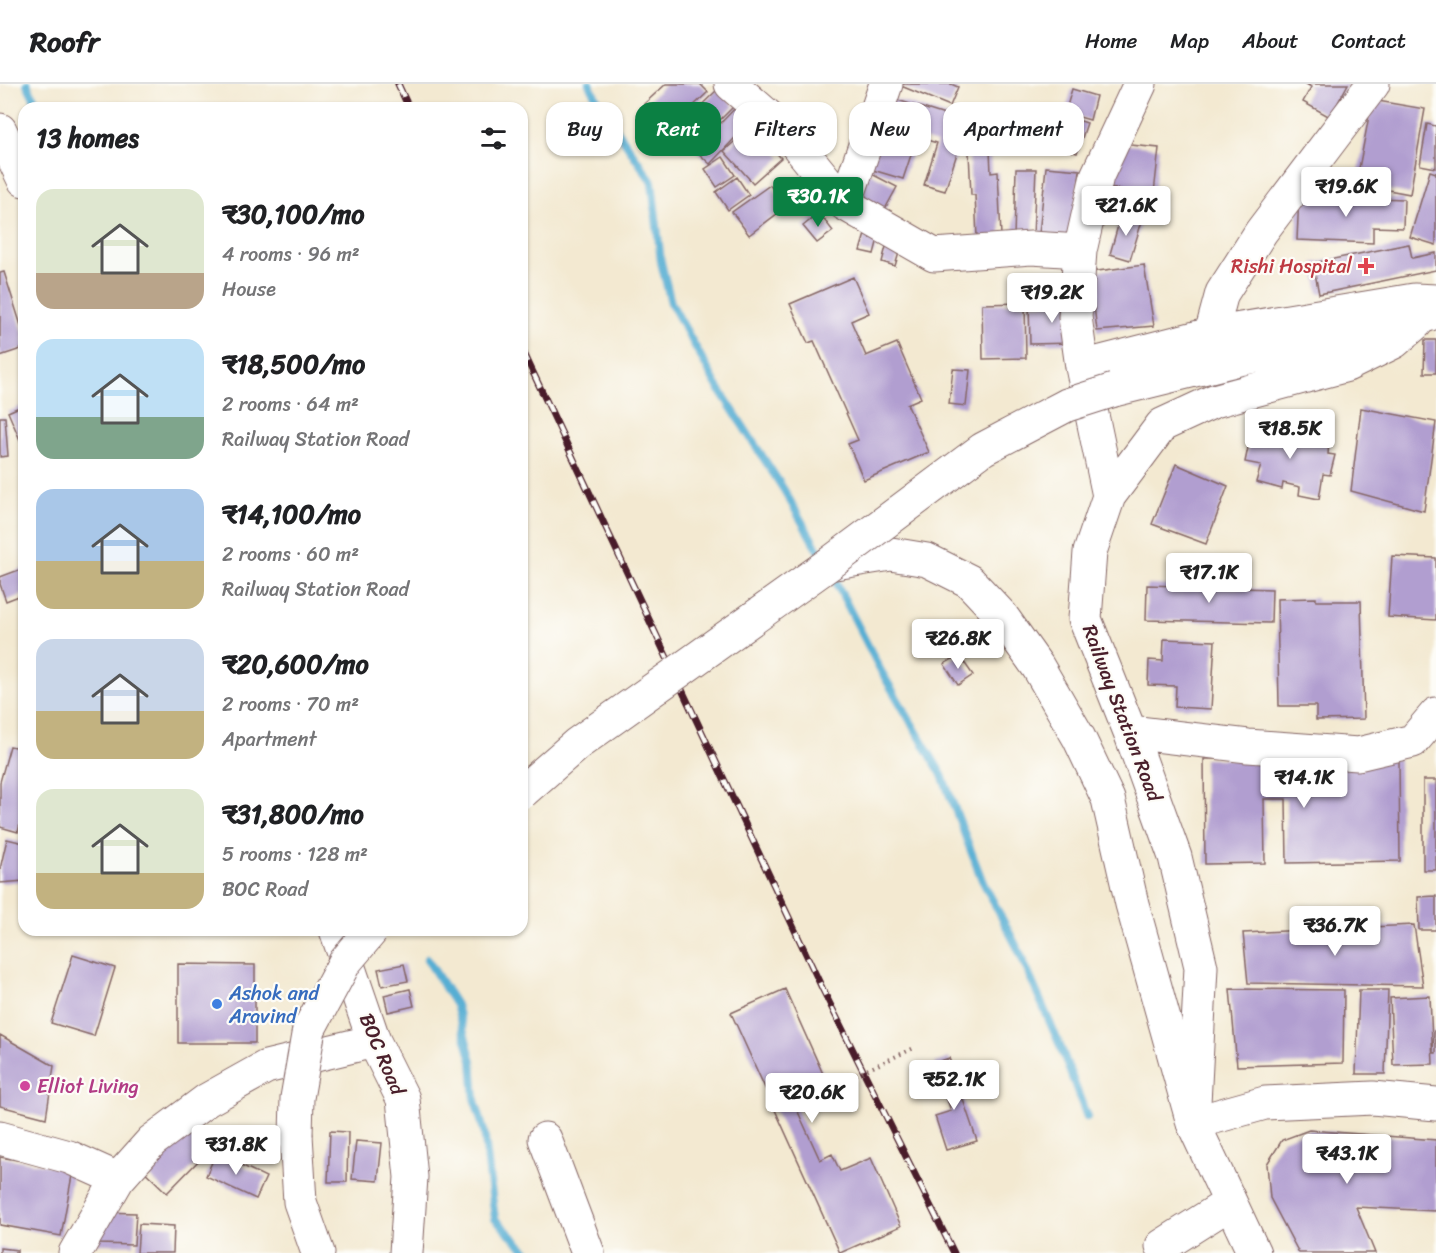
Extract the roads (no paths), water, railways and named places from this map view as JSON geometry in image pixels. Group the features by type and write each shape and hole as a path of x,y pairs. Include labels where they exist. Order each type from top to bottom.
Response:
{"street":[{"path":"731,84 788,134 845,204 934,255 1031,248 1080,250"},
{"path":"845,204 886,84"},
{"path":"1109,496 1082,367 1075,317 1080,250 1097,176 1140,84"},
{"path":"1211,334 1222,293 1261,232 1373,84"},
{"path":"1082,367 1211,334 1414,300 1432,309"},
{"path":"528,787 578,744 983,450 1067,405 1114,390 1239,359 1360,338 1432,309"},
{"name":"Railway Station Road","path":"1254,1253 1193,1123 1201,968 1175,857 1130,732 1085,619 1090,552 1109,496 1162,425 1214,401 1347,364 1394,342 1432,309"},
{"path":"829,564 891,554 927,560 969,581 1000,615 1038,667 1079,738 1108,799 1132,904 1193,1123 1264,1103 1373,1098 1436,1104"},
{"path":"1130,732 1248,747 1358,753 1413,741 1436,714"},
{"name":"BOC Road","path":"338,936 374,1041 403,1099 411,1177 406,1253"},
{"path":"318,1253 300,1202 296,1135 297,1098 309,1029 345,962 367,936"},
{"path":"75,1253 118,1179 153,1141 207,1100 266,1067 374,1041"},
{"path":"0,1137 69,1156 118,1179"},
{"path":"544,1139 588,1253"},
{"path":"1162,1246 1230,1203"}],"waterway":[{"path":"27,84 36,102"},
{"path":"589,84 602,108 652,182 661,262 671,303 716,384 784,490 823,559"},
{"path":"830,571 881,671 942,775 982,880 1018,949 1061,1048 1087,1117"},
{"path":"427,959 456,1005 472,1061 475,1100 484,1131 495,1219 529,1253"}],"railway":[{"path":"398,84 406,102"},
{"path":"528,362 823,990 954,1253"}],"place":[{"name":"Rishi Hospital","path":"1366,266"},
{"name":"Ashok and Aravind","path":"217,1004"},
{"name":"Elliot Living","path":"25,1086"}]}
